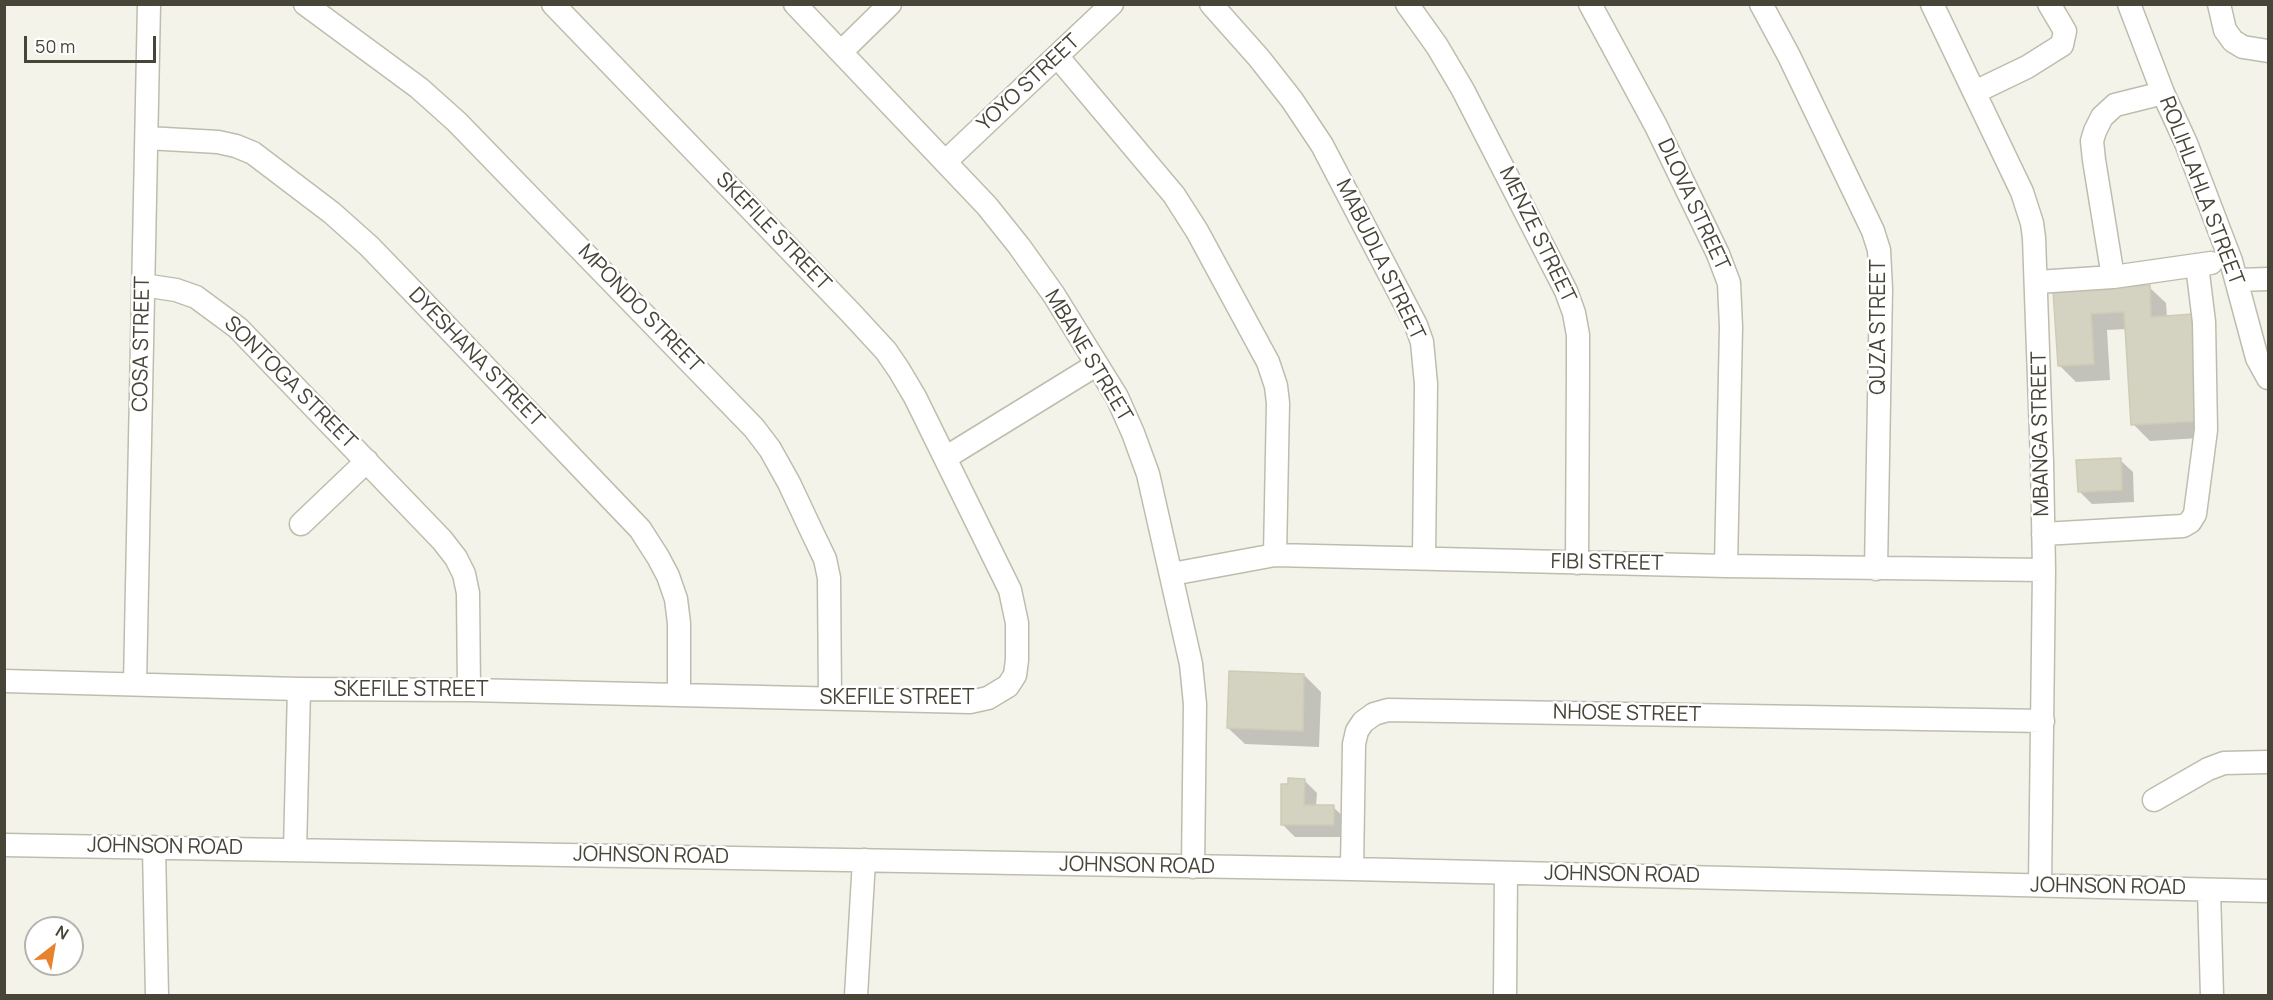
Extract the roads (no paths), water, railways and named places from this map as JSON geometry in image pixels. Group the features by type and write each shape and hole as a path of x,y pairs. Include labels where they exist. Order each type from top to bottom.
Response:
{"street":[{"name":"COSA STREET","path":"135,684 149,4"},
{"name":"MPONDO STREET","path":"305,4 419,88 458,122 746,419 770,449 825,559 830,578 830,698"},
{"name":"SKEFILE STREET","path":"4,681 970,702 999,693 1008,686 1015,675 1017,623 1011,590 915,397 886,351 553,4"},
{"name":"MBANE STREET","path":"795,4 987,206 1019,246 1053,295 1117,397 1148,474 1191,664 1195,704 1193,867"},
{"path":"841,52 890,4"},
{"name":"YOYO STREET","path":"945,162 1112,4"},
{"name":"MABUDLA STREET","path":"1211,4 1259,58 1292,100 1322,145 1416,325 1422,342 1426,384 1424,557"},
{"name":"MENZE STREET","path":"1407,4 1437,46 1463,90 1561,280 1574,313 1578,335 1577,562"},
{"name":"DLOVA STREET","path":"1590,4 1656,126 1718,254 1729,283 1731,318 1726,566"},
{"name":"QUZA STREET","path":"1761,4 1794,66 1873,231 1879,250 1881,289 1876,569"},
{"name":"MBANGA STREET","path":"1932,4 2022,192 2034,238 2044,570 2040,885"},
{"path":"1975,92 2027,67 2062,45 2065,31 2049,4"},
{"name":"ROLIHLAHLA STREET","path":"2129,4 2235,270 2255,352 2261,369 2268,378"},
{"path":"2219,4 2225,30 2233,41 2243,47 2268,51"},
{"path":"1058,56 1174,195 1197,231 1268,362 1276,386 1278,403 1275,555"},
{"path":"2113,277 2092,141 2102,117 2115,105 2163,93"},
{"name":"DYESHANA STREET","path":"147,138 218,142 253,153 333,213 369,246 424,303 640,530 652,548 668,576 676,599 679,623 679,695"},
{"path":"2037,282 2113,277 2197,265 2235,270 2268,279"},
{"path":"2043,534 2183,526 2190,522 2195,514 2206,430 2204,322 2197,265"},
{"name":"SONTOGA STREET","path":"144,285 176,290 196,297 238,328 442,540 456,558 464,574 470,615 469,690"},
{"path":"945,458 1096,365"},
{"name":"SONTOGA STREET","path":"301,524 367,461"},
{"name":"FIBI STREET","path":"1172,574 1275,555 1876,569 2044,570"},
{"path":"295,850 299,689"},
{"name":"NHOSE STREET","path":"1352,869 1354,744 1357,731 1363,722 1374,714 1388,710 2043,721"},
{"path":"2154,800 2224,763 2268,762"},
{"name":"JOHNSON ROAD","path":"4,845 1352,869 2268,891"},
{"path":"154,847 157,996"},
{"path":"856,996 864,860"},
{"path":"1505,996 1506,873"},
{"path":"2209,890 2212,996"}]}
